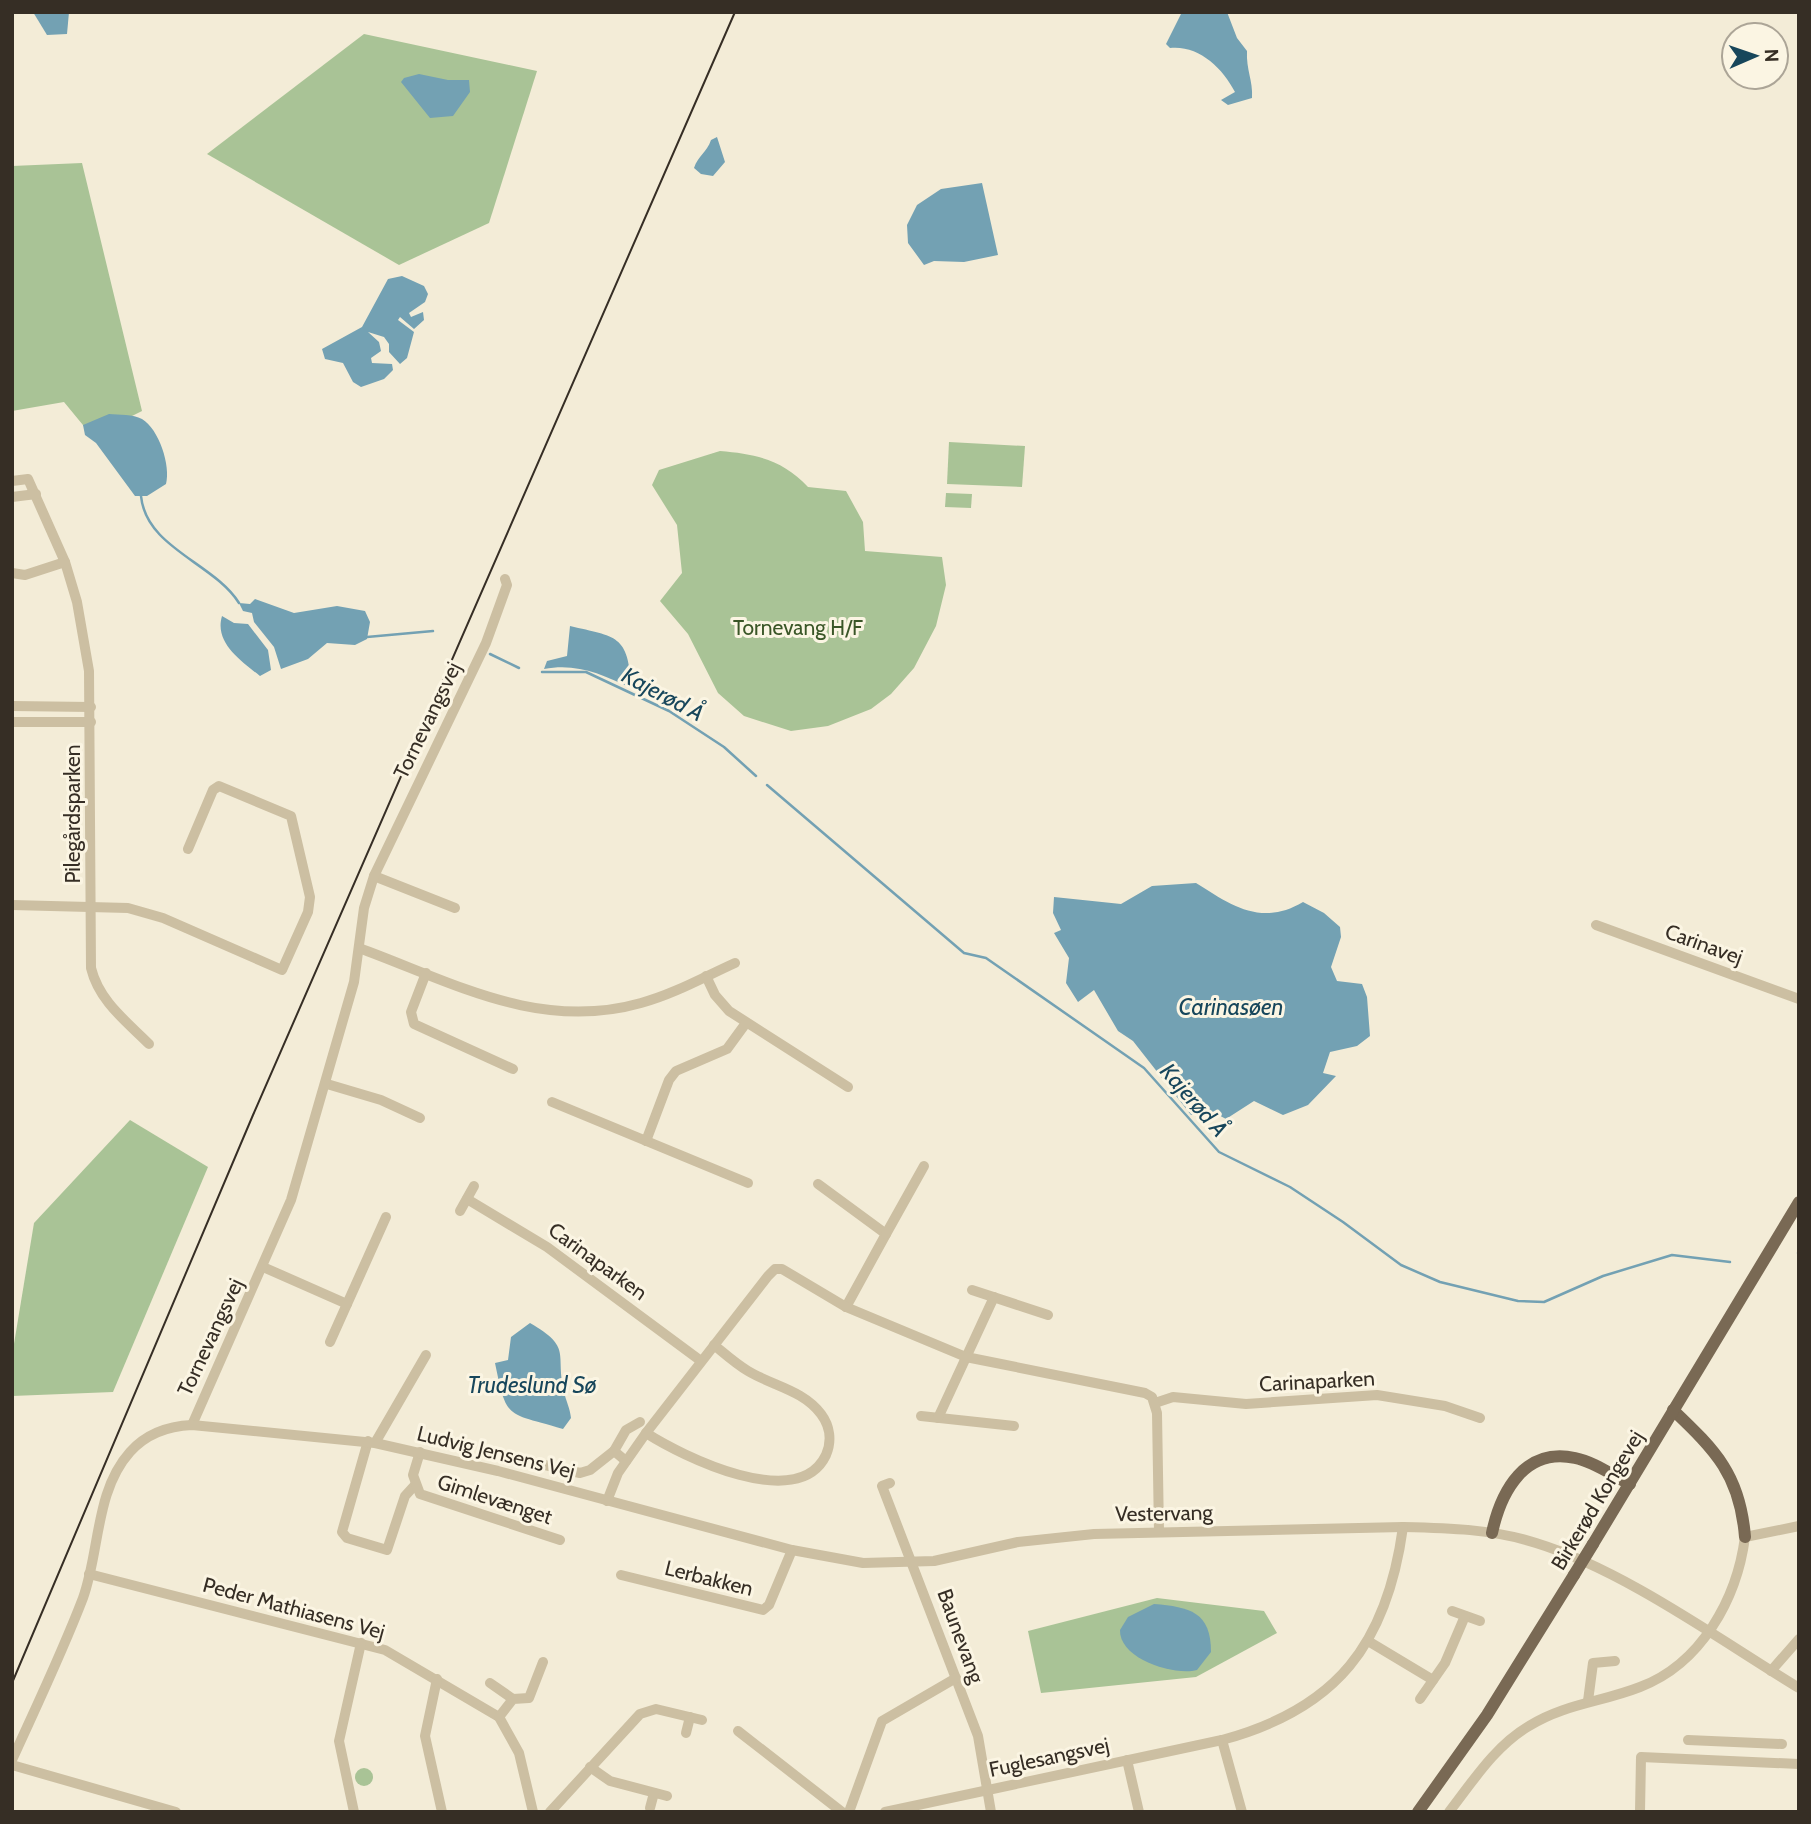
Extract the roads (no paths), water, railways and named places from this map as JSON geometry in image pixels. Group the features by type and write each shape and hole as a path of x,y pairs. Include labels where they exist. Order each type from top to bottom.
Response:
{"main road":[{"name":"Birkerød Kongevej","path":"1418,1812 1487,1715 1593,1545 1799,1202"},
{"path":"1673,1410 1707,1442 1726,1466 1737,1488 1745,1537"},
{"path":"1492,1533 1508,1485 1531,1464 1546,1458 1576,1458 1630,1484"}],"street":[{"path":"12,481 29,479 36,494 12,497"},
{"name":"Pilegårdsparken","path":"36,494 65,562 85,640 91,707 91,968 96,986 106,1001 149,1044"},
{"path":"12,573 25,575 65,562"},
{"name":"Tornevangsvej","path":"12,1763 83,1597 101,1515 120,1468 130,1452 158,1432 177,1425 192,1425 291,1200 327,1084 354,982 364,908 374,876 486,643 507,585 505,579"},
{"path":"12,706 91,707"},
{"name":"Pilegårdsparken","path":"12,722 91,722"},
{"name":"Pilegårdsparken","path":"12,905 128,908 163,918 282,970 308,912 310,897 291,816 219,786 214,790 188,849"},
{"path":"374,876 455,908"},
{"name":"Carinavej","path":"1597,925 1799,999"},
{"path":"359,948 500,1002 559,1013 597,1012 643,1003 735,963"},
{"path":"426,973 411,1012 414,1024 513,1069"},
{"path":"706,976 722,1004 746,1023 848,1087"},
{"path":"646,1141 676,1071 727,1049 746,1023"},
{"path":"327,1084 381,1100 420,1118"},
{"path":"552,1102 748,1184"},
{"path":"846,1307 924,1166"},
{"path":"818,1184 886,1234"},
{"path":"460,1211 474,1186"},
{"name":"Carinaparken","path":"467,1199 547,1247 701,1361"},
{"path":"330,1342 386,1217"},
{"path":"263,1267 347,1304"},
{"path":"607,1502 626,1461 646,1433 775,1269 788,1271 846,1307 966,1357 1144,1393 1155,1403 1159,1532"},
{"path":"972,1290 1048,1315"},
{"path":"938,1418 994,1297"},
{"path":"646,1433 678,1453 751,1478 793,1478 813,1471 824,1459 830,1445 829,1429 813,1405 792,1391 749,1372 714,1345"},
{"name":"Ludvig Jensens Vej","path":"415,1485 405,1496 387,1550 347,1538 342,1532 371,1442 426,1355"},
{"name":"Carinaparken","path":"1155,1403 1172,1397 1246,1404 1377,1395 1445,1406 1480,1418"},
{"path":"921,1416 1014,1426"},
{"path":"496,1454 580,1473 590,1470 614,1451 626,1430 640,1422"},
{"name":"Ludvig Jensens Vej","path":"192,1425 371,1442 420,1452 607,1502"},
{"path":"614,1451 626,1461"},
{"name":"Gimlevænget","path":"420,1452 413,1475 420,1494 433,1501 560,1540"},
{"name":"Baunevang","path":"890,1483 882,1486 978,1736 991,1812"},
{"name":"Vestervang","path":"607,1502 792,1550 863,1563 913,1563 1018,1542 1094,1534 1403,1527 1451,1528 1492,1533 1535,1542 1610,1574 1799,1688"},
{"path":"1449,1812 1503,1745 1549,1714 1639,1688 1665,1675 1708,1633 1738,1577 1745,1537 1799,1526"},
{"name":"Fuglesangsvej","path":"885,1812 1222,1740 1258,1730 1307,1704 1343,1674 1368,1641 1390,1593 1403,1527"},
{"name":"Lerbakken","path":"621,1575 763,1610 769,1605 792,1550"},
{"name":"Peder Mathiasens Vej","path":"89,1574 386,1650 499,1717 519,1753 533,1812"},
{"path":"1452,1611 1480,1621"},
{"path":"1420,1699 1446,1662 1465,1616"},
{"path":"1771,1671 1799,1639"},
{"path":"1368,1641 1433,1680"},
{"path":"354,1812 339,1741 361,1643"},
{"path":"1588,1701 1593,1663 1615,1661"},
{"path":"490,1683 513,1699 529,1698 543,1662"},
{"path":"849,1812 882,1721 956,1678"},
{"path":"437,1679 425,1724 425,1736 442,1812"},
{"path":"499,1717 513,1699"},
{"path":"550,1812 648,1710 702,1720"},
{"path":"686,1732 690,1717"},
{"path":"738,1731 842,1812"},
{"path":"1222,1740 1241,1812"},
{"path":"1688,1740 1782,1744"},
{"path":"1751,1743 1751,1762"},
{"path":"1640,1812 1642,1757 1799,1764"},
{"path":"1127,1760 1139,1812"},
{"path":"12,1763 176,1812"},
{"path":"590,1768 610,1782 667,1796"},
{"path":"650,1808 654,1793"}],"water":[{"path":"33,12 69,12 67,34 47,35"},
{"path":"1182,12 1227,12 1237,38 1247,51 1252,98 1228,105 1221,100 1235,92 1216,66 1190,50 1170,48 1166,44"},
{"path":"419,74 448,80 469,80 470,92 453,116 430,118 401,82 404,78"},
{"path":"717,137 725,162 713,176 701,174 694,168 711,140"},
{"path":"982,183 998,255 964,262 934,261 924,265 908,243 907,225 917,205 941,189"},
{"path":"402,276 424,286 428,294 425,302 409,313 411,317 423,312 424,320 414,329 400,317 398,320 414,332 407,358 400,364 389,352 389,344 384,337 368,332 379,342 381,351 371,358 372,363 392,364 393,370 384,379 361,387 353,382 343,363 325,359 322,349 362,327 388,279"},
{"path":"109,414 130,415 142,419 158,439 167,468 166,484 147,496 135,496 96,443 85,435 83,425"},
{"path":"255,599 294,613 337,606 365,611 370,622 367,639 355,645 327,643 308,659 281,669 274,647 254,622 252,613 243,611 239,603 250,604"},
{"path":"222,616 234,623 248,624 268,650 271,670 260,676 231,650 222,635"},
{"path":"570,626 609,636 617,641 627,657 631,688 599,674 578,669 544,669 547,661 567,656"},
{"name":"Carinasøen","path":"1196,883 1234,905 1260,913 1273,913 1303,902 1324,913 1340,927 1341,937 1331,967 1337,981 1362,984 1367,997 1370,1036 1357,1046 1330,1052 1323,1073 1336,1076 1308,1105 1283,1115 1254,1101 1226,1119 1213,1112 1191,1115 1133,1041 1118,1031 1094,990 1078,1002 1066,983 1069,958 1054,933 1061,930 1053,913 1054,897 1121,904 1152,886"},
{"name":"Trudeslund Sø","path":"530,1323 552,1339 560,1352 564,1392 571,1418 563,1429 520,1416 507,1405 503,1395 495,1363 508,1360 511,1337"},
{"path":"1154,1604 1188,1610 1202,1620 1207,1628 1211,1652 1197,1670 1162,1668 1138,1657 1122,1640 1120,1630 1128,1617"}],"waterway":[{"path":"141,496 146,514 155,529 182,554 228,589 239,603"},
{"name":"Kajerød Å","path":"367,637 433,631"},
{"name":"Kajerød Å","path":"490,654 519,668"},
{"name":"Kajerød Å","path":"542,672 586,672 669,711 724,747 756,776"},
{"name":"Kajerød Å","path":"767,785 964,953 986,958 1144,1068 1219,1152 1290,1187 1401,1265 1440,1282 1518,1301 1544,1302 1603,1276 1672,1255 1730,1262"}],"tram line":[{"path":"12,1683 253,1115 735,12"}],"park label":[{"name":"Tornevang H/F","path":"798,627"}]}
